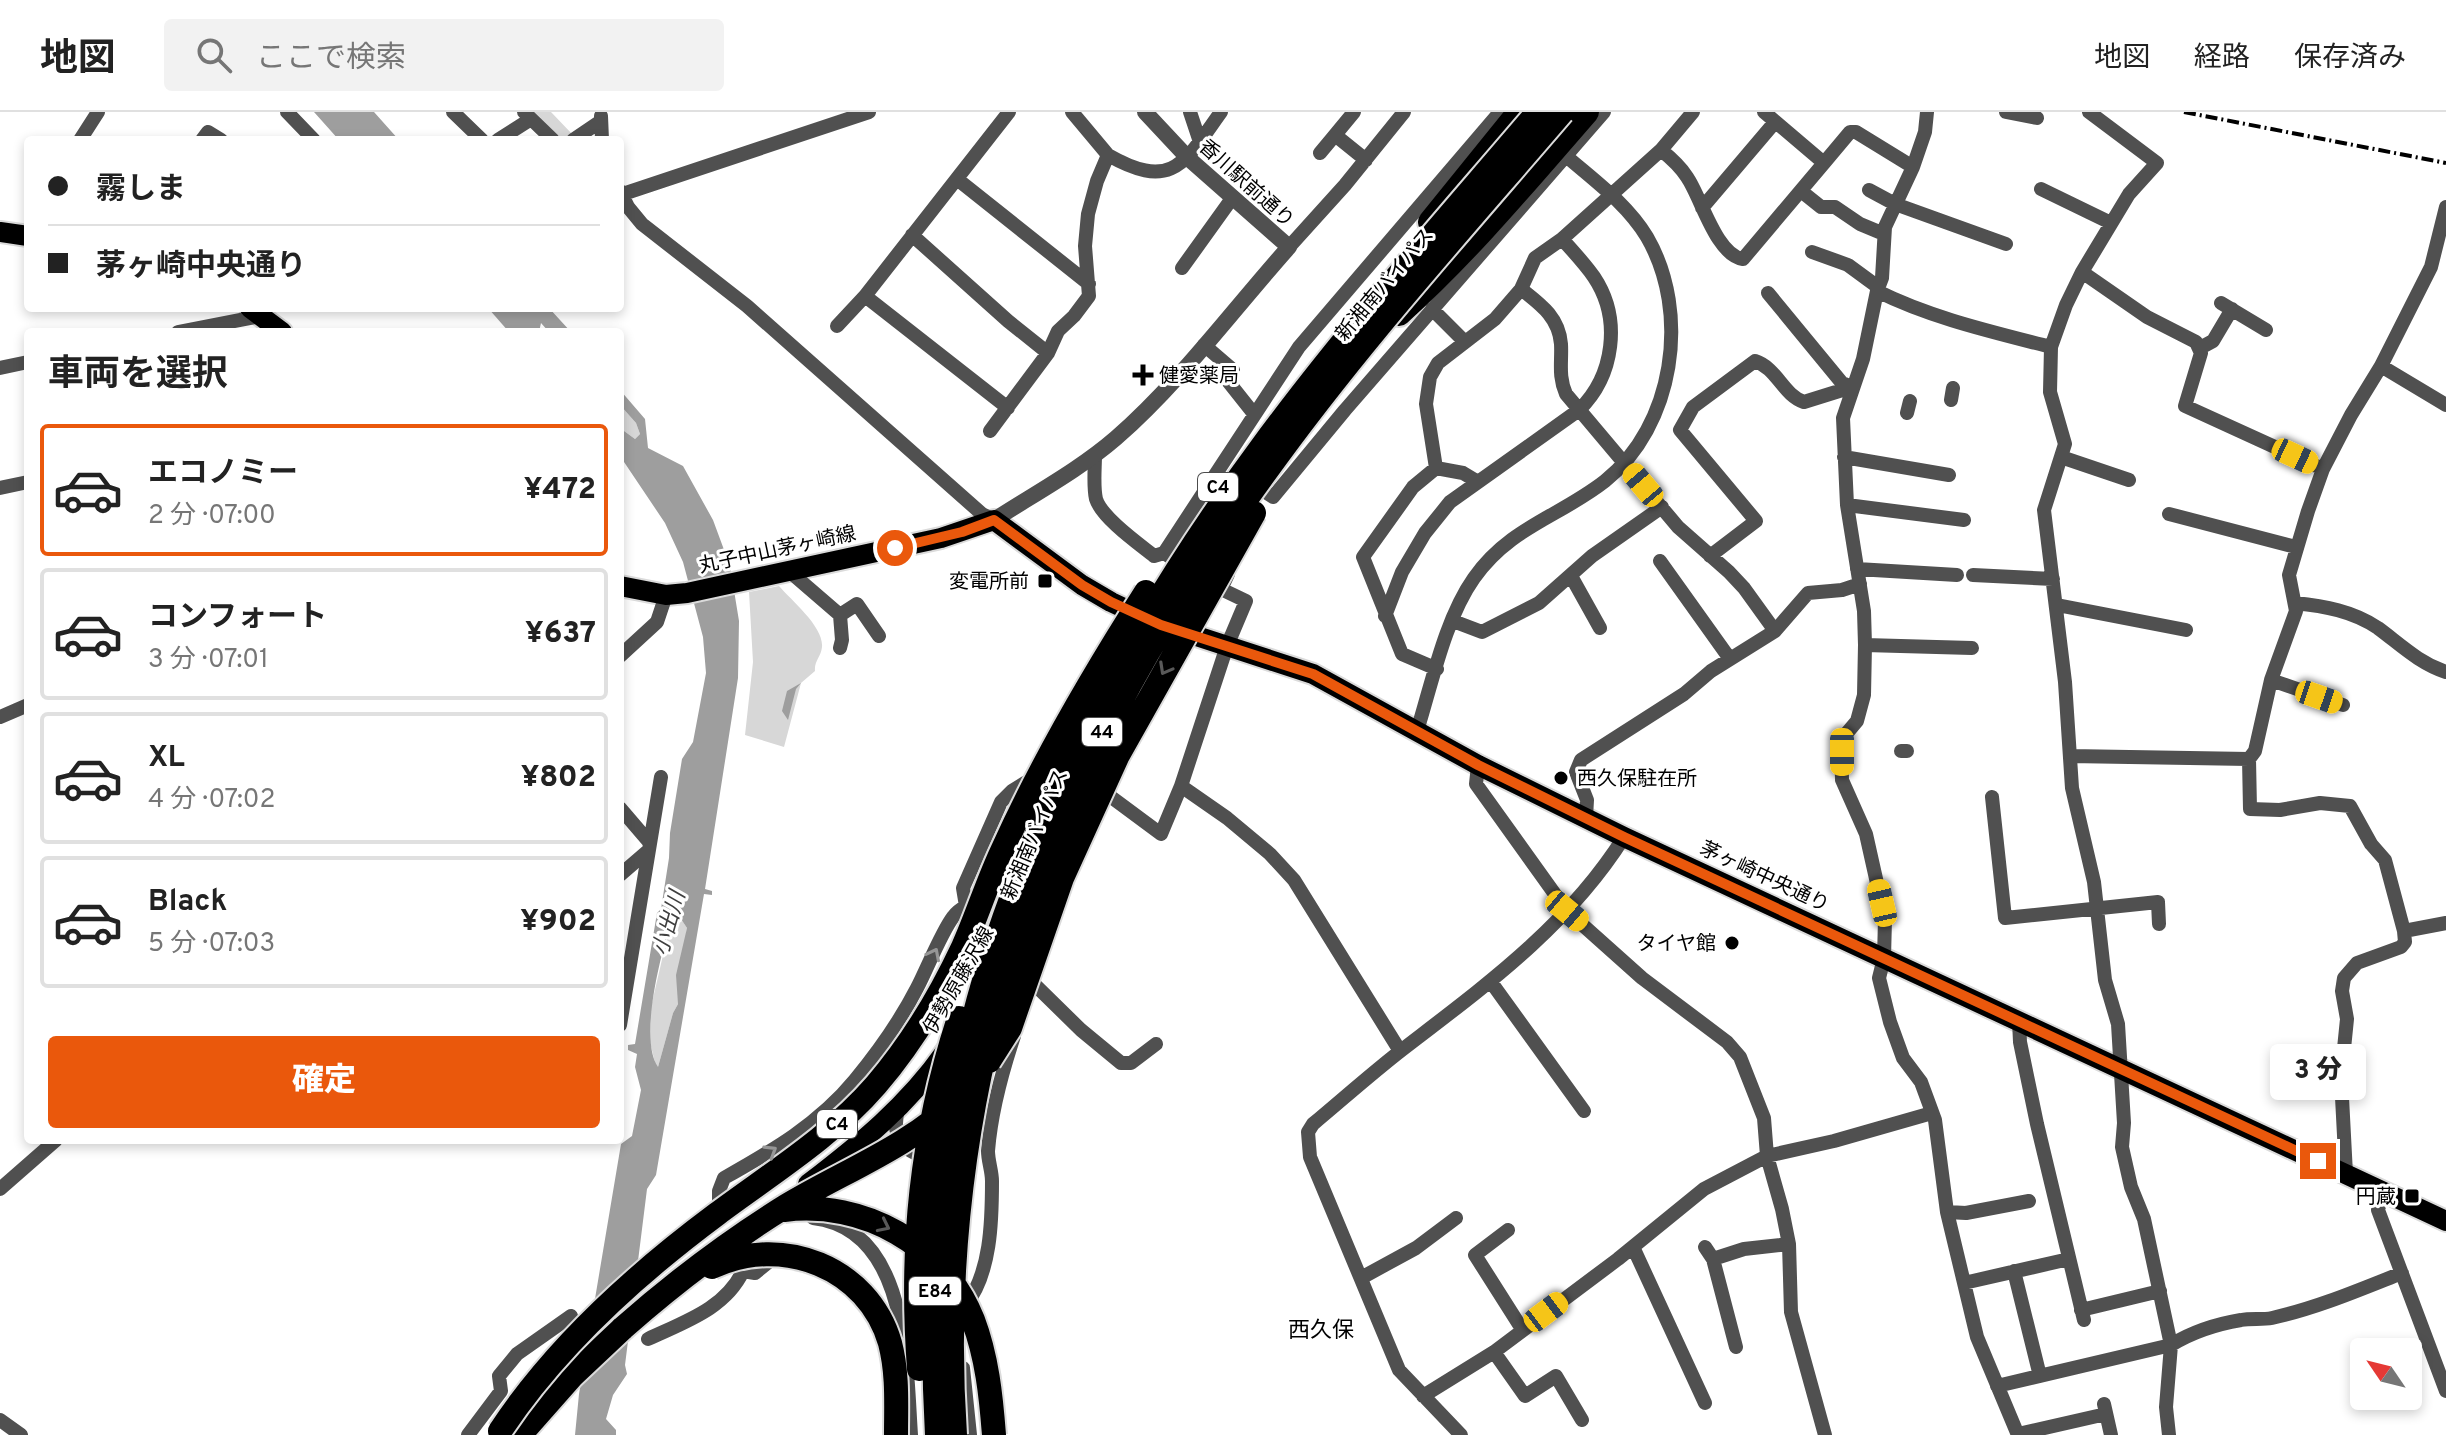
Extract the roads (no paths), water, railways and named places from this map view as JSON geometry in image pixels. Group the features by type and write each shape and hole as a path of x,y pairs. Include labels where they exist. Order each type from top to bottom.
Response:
{"highway":[{"path":"1345,358 1439,209 1519,112"},
{"name":"新湘南バイパス","path":"967,1428 951,1320 961,1069 997,941 1053,802 1090,724 1152,614 1248,466 1334,352 1541,112"},
{"name":"新湘南バイパス","path":"937,1435 933,1346 935,1276 956,1149 1006,975 1050,852 1100,745 1150,651 1205,561 1345,358 1559,112"},
{"path":"1345,358 1439,278 1587,112"},
{"name":"C4","path":"505,1434 529,1390 605,1308 693,1232 824,1135 896,1061 945,982 1001,852 1038,779 1157,574 1205,504 1276,412 1373,299 1404,269"},
{"name":"C4","path":"636,1331 672,1285 755,1226 910,1138 950,1106 984,1069 1010,1028 1062,878 1118,755 1345,358"},
{"path":"909,1429 918,1234 926,1144 945,1060 996,904 1061,767"},
{"path":"967,1428 972,1369 969,1280 976,1178 988,1087 1033,885"},
{"path":"505,1434 593,1333 692,1248 752,1217 802,1208 825,1209 868,1218 905,1237 933,1260 956,1288 976,1330 987,1369 994,1435"},
{"name":"C4","path":"505,1434 572,1376 636,1331 689,1281 724,1261 762,1252 810,1259 848,1280 865,1297 879,1317 889,1341 909,1429"}],"main road":[{"name":"伊勢原藤沢線","path":"636,1331 704,1263 843,1158 898,1109 929,1075 969,1017 1001,961 1066,805 1184,566 1251,468 1345,358 1541,112"},
{"path":"0,232 24,235"},
{"path":"255,312 277,328"},
{"name":"伊勢原藤沢線","path":"1061,767 1106,689 1345,358"},
{"name":"丸子中山茅ヶ崎線","path":"624,587 669,595 941,538 994,520"},
{"path":"994,520 1082,585 1156,622"},
{"name":"茅ヶ崎中央通り","path":"1156,622 1313,674 1478,765 1624,837 2446,1221"},
{"name":"伊勢原藤沢線","path":"505,1434 571,1353 650,1275 698,1235 805,1157 855,1114 903,1062 940,1007 996,904"},
{"name":"44","path":"529,1435 562,1398 636,1331"}],"street":[{"path":"83,136 98,112"},
{"path":"287,112 304,136"},
{"path":"453,112 478,136"},
{"path":"624,192 869,112"},
{"path":"837,326 865,296 1009,112"},
{"path":"1072,112 1108,155 1145,172 1163,171 1188,158 1221,112"},
{"name":"香川駅前通り","path":"1145,112 1188,158 1289,247"},
{"path":"1190,112 1200,142"},
{"path":"1320,153 1354,112"},
{"path":"624,199 642,224 747,306 982,514 994,520 1095,455 1147,408 1366,160 1404,112"},
{"path":"1095,455 1096,499 1102,509 1131,539 1154,556 1164,553 1299,347 1500,112"},
{"path":"1103,791 1161,834 1181,786 1227,646 1246,601 1221,589 1273,497 1604,112"},
{"path":"1436,468 1426,404 1430,377 1438,363 1495,319 1521,289 1535,258 1562,239 1661,150 1693,112"},
{"path":"1927,112 1925,132 1913,167 1884,234 1886,250 1882,278 1863,359 1843,418 1847,505 1865,645 1864,695 1857,721 1841,740 1842,780 1866,834 1885,919 1884,958 1879,978 1890,1022 1903,1058 1921,1082 1932,1113 1947,1212 1977,1337 1997,1386 2018,1434 2105,1409 2111,1435"},
{"path":"2006,112 2037,118"},
{"path":"2089,112 2157,163 2129,194 2082,272 2051,347 2050,392 2065,444 2044,510 2057,605 2072,788 2094,882 2105,980 2118,1024 2124,1123 2122,1147 2126,1169 2144,1219 2171,1345 2166,1407 2169,1435"},
{"path":"503,136 527,115 549,136"},
{"path":"578,136 601,116"},
{"path":"601,116 602,136"},
{"path":"1702,208 1769,117 1824,163"},
{"path":"1661,150 1687,175 1722,243 1736,258 1743,259 1850,132 1856,132 1913,167"},
{"path":"1335,135 1366,160"},
{"path":"990,431 1048,353 1058,331 1089,296 1085,246 1088,214 1108,155"},
{"path":"1417,731 1453,621 1474,578 1508,541 1530,525 1588,494 1607,479 1624,462 1647,429 1662,393 1671,337 1664,283 1656,258 1634,219 1612,195 1566,156"},
{"path":"957,179 1089,284"},
{"path":"2041,189 2111,223"},
{"path":"1869,190 1895,204 2006,244"},
{"path":"1801,191 1821,207 1835,207 1860,224 1884,234"},
{"path":"1182,268 1233,197"},
{"path":"2346,1174 2341,1078 2347,1019 2342,991 2344,978 2357,963 2401,947 2405,942 2404,931 2385,860 2371,844 2350,806 2320,803 2280,810 2250,809 2249,759 2255,751 2271,680 2296,611 2289,575 2323,469 2381,366 2431,267 2445,211"},
{"path":"912,235 1048,353"},
{"path":"1385,616 1402,572 1425,533 1450,502 1579,410 1591,398 1601,380 1612,340 1609,312 1596,279 1562,239"},
{"path":"1812,252 1848,265 1898,302 1988,331 2051,347"},
{"path":"2082,272 2147,317 2196,342 2201,353 2185,406 2323,469"},
{"path":"1521,289 1545,309 1556,324 1561,343 1560,379 1566,394 1662,507 1744,588 1775,631"},
{"path":"1768,293 1842,383 1852,387"},
{"path":"865,296 1008,408"},
{"path":"2200,348 2213,341 2227,306 2266,330"},
{"path":"1432,309 1465,342"},
{"path":"193,328 255,312"},
{"path":"1204,345 1233,370 1227,380 1254,414"},
{"path":"1710,556 1756,521 1680,430 1693,407 1755,361 1769,368 1797,399 1804,402 1852,387"},
{"path":"0,368 24,363"},
{"path":"2381,366 2446,405"},
{"path":"1844,457 1949,475"},
{"path":"2061,457 2129,480"},
{"path":"1436,468 1463,473 1478,482"},
{"path":"1436,468 1413,487 1363,557 1402,654 1437,669"},
{"path":"0,488 24,483"},
{"path":"1252,484 1273,497"},
{"path":"1847,505 1964,520"},
{"path":"1453,621 1482,632 1539,603 1592,556 1662,507"},
{"path":"2169,514 2296,547"},
{"path":"1164,553 1184,566"},
{"path":"1660,561 1730,659"},
{"path":"789,571 840,615 840,648"},
{"path":"1586,817 1587,800 1576,778 1581,760 1775,631 1808,593 1842,590 1858,577 1957,575"},
{"path":"1973,575 2053,579"},
{"path":"1571,576 1600,628"},
{"path":"624,652 657,622 669,595"},
{"path":"2295,603 2324,606 2361,619 2423,663 2446,672"},
{"path":"840,615 857,604 871,631"},
{"path":"2057,605 2186,630"},
{"path":"1865,645 1972,648"},
{"path":"991,860 987,859 993,846 1096,662"},
{"path":"1087,678 1106,689"},
{"path":"2271,680 2343,705"},
{"path":"0,717 24,711"},
{"path":"962,1310 982,1275 986,1256 992,1179 988,1153 1002,1072 1060,888 1117,759 1095,744"},
{"path":"2070,756 2249,759"},
{"path":"1478,765 1476,784 1567,911 1642,978 1727,1042 1740,1057 1764,1118 1767,1156 1789,1244 1791,1312 1825,1435"},
{"path":"624,1001 661,777"},
{"path":"966,906 963,888 1001,802 1028,781"},
{"path":"1181,786 1227,818 1270,854 1294,880 1400,1051"},
{"path":"1992,797 2005,918 2158,902 2159,924"},
{"path":"624,813 650,846"},
{"path":"1461,1435 1399,1370 1310,1157 1308,1132 1313,1124 1400,1051 1491,982 1567,911 1624,837"},
{"path":"624,871 650,846"},
{"path":"719,1200 724,1178 770,1153 820,1117 853,1082 880,1048 914,993 953,916 966,906 996,904"},
{"path":"2404,931 2446,923"},
{"path":"1031,981 1081,1030 1121,1063 1131,1063 1156,1044"},
{"path":"1491,982 1584,1111"},
{"path":"2019,1021 2023,1056 2082,1315 2160,1291"},
{"path":"898,1109 894,1124 897,1137 908,1150 949,1167 952,1175 945,1284 962,1310 967,1428 970,1435"},
{"path":"1423,1396 1494,1352 1704,1189 1767,1156 1932,1113"},
{"path":"805,1157 820,1117"},
{"path":"0,1189 51,1144"},
{"path":"2383,1192 2378,1210 2446,1391"},
{"path":"1947,1212 1966,1213 2029,1201"},
{"path":"750,1228 801,1217 822,1219 858,1238 871,1251 890,1282 901,1325 911,1435"},
{"path":"1361,1278 1416,1248 1456,1218"},
{"path":"1508,1230 1475,1255 1522,1329"},
{"path":"1736,1347 1709,1253 1789,1244"},
{"path":"1633,1247 1705,1403"},
{"path":"636,1331 706,1311 728,1295 740,1268 755,1273 774,1256 803,1248 828,1255 870,1291 885,1310 904,1350"},
{"path":"1964,1283 2069,1259"},
{"path":"2014,1271 2040,1376"},
{"path":"1997,1386 2171,1345 2195,1332 2244,1319 2269,1319 2312,1307 2402,1273"},
{"path":"468,1435 501,1391 499,1376 517,1354 571,1316"},
{"path":"1494,1352 1525,1396 1556,1376 1582,1420"},
{"path":"0,1420 21,1435"},
{"path":"909,1429 967,1428"}],"water":[{"path":"314,112 374,112 395,136 335,136"},
{"path":"492,312 553,312 567,328 545,328 541,323 540,328 506,328"},
{"name":"小出川","path":"624,395 645,419 648,448 683,466 713,520 730,566 739,621 738,678 705,889 712,891 712,895 704,894 656,1175 647,1189 625,1365 627,1374 613,1395 606,1419 616,1430 616,1435 575,1435 579,1394 621,1144 632,1136 641,1090 635,1067 637,1054 628,1050 628,1045 635,1044 657,913 661,909 682,759 693,742 706,673 703,637 683,562 665,523 624,462 624,431 635,439 640,434 636,423 624,410","holes":["681,919 687,928 676,975 678,1004 658,1067 650,1038 653,998 670,926 678,929"]},
{"path":"801,683 796,689 788,720 782,711 787,691"}],"railway":[{"path":"2184,112 2446,163"}],"place":[{"name":"健愛薬局","path":"1143,375"},
{"name":"変電所前","path":"1045,581"},
{"name":"西久保駐在所","path":"1561,778"},
{"name":"タイヤ館","path":"1732,943"},
{"name":"円蔵","path":"2412,1196"}],"district":[{"name":"西久保","path":"1321,1329"}]}
